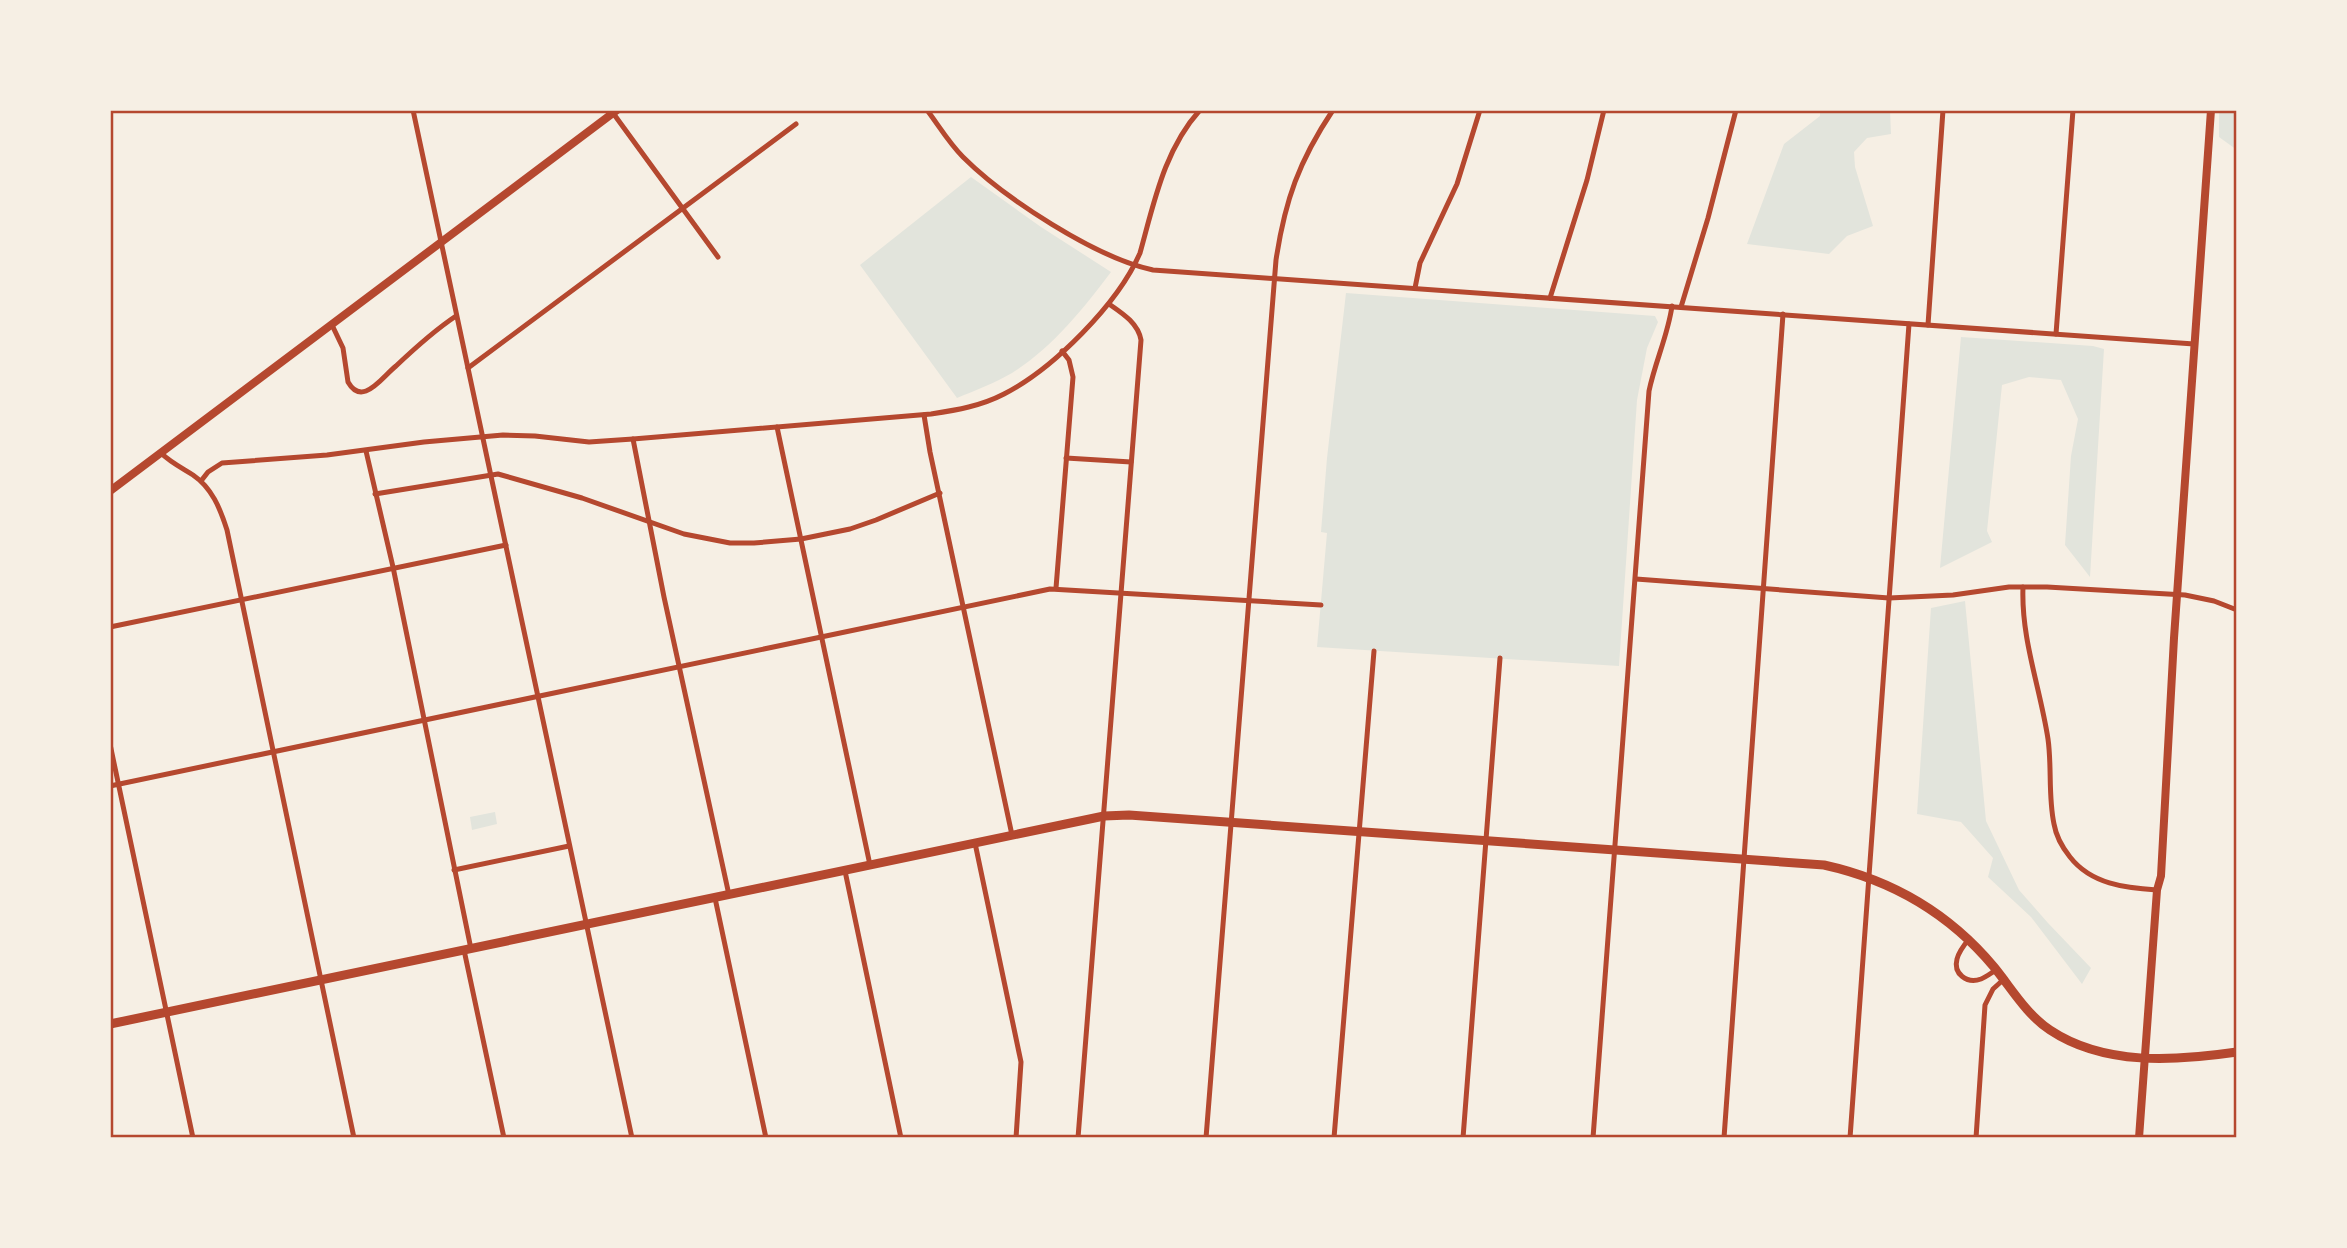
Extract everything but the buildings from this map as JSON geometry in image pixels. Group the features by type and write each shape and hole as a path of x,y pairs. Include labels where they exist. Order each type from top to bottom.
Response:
{"main road":[{"path":"2139,1138 2157,890 2161,876 2177,595 2211,110"},
{"path":"110,491 615,112"},
{"path":"110,1024 1104,816 1129,815 1824,865 1868,877 1935,911 1969,939 2039,1022 2068,1040 2105,1054 2144,1058 2237,1052"}],"street":[{"path":"413,110 632,1138"},
{"path":"927,110 961,155 1007,193 1066,232 1134,265 1153,270 2194,344"},
{"path":"201,481 208,472 222,463 366,451 483,437 535,436 589,442 925,415 964,409 1002,395 1027,380 1062,351 1109,304 1134,265 1171,151 1200,110"},
{"path":"1206,1138 1274,278 1288,200 1306,157 1333,110"},
{"path":"1415,288 1420,263 1461,173 1480,110"},
{"path":"1550,298 1587,180 1604,110"},
{"path":"1681,307 1736,110"},
{"path":"1927,325 1943,110"},
{"path":"2056,334 2073,110"},
{"path":"615,112 718,257"},
{"path":"468,368 796,124"},
{"path":"1078,1138 1141,340 1140,332 1128,318 1109,304"},
{"path":"1593,1138 1649,391 1670,322 1672,306"},
{"path":"1724,1138 1783,314"},
{"path":"332,325 343,348 348,382 360,392 373,386 456,316"},
{"path":"1850,1138 1909,324"},
{"path":"1056,588 1073,377 1069,360 1062,351"},
{"path":"925,415 1012,835"},
{"path":"777,427 870,865"},
{"path":"633,439 729,895"},
{"path":"366,451 393,567 454,870 504,1138"},
{"path":"161,453 201,481 217,502 223,518 354,1138"},
{"path":"1066,458 1131,462"},
{"path":"375,494 498,474 684,534 730,543 825,535 876,520 940,493"},
{"path":"110,627 506,545"},
{"path":"1636,579 1889,598 1953,595 2023,587 2177,595 2214,601 2237,610"},
{"path":"2023,587 2025,639 2048,740 2053,816 2058,838 2072,859 2090,874 2115,885 2157,890"},
{"path":"110,786 1056,588 1321,605"},
{"path":"1334,1138 1374,651"},
{"path":"1463,1138 1500,657"},
{"path":"110,744 193,1138"},
{"path":"975,843 1021,1062 1016,1138"},
{"path":"454,870 569,846"},
{"path":"845,871 901,1138"},
{"path":"715,898 766,1138"},
{"path":"1969,939 1957,957 1961,976 1972,981 1996,970"},
{"path":"1976,1138 1985,1005 1993,989 2003,980"}],"shaded area":[{"path":"1820,110 1890,110 1891,134 1867,138 1854,152 1855,167 1873,226 1847,236 1829,254 1747,244 1784,144 1820,116"},
{"path":"2219,110 2237,110 2237,150 2219,137"},
{"path":"971,177 1111,272 1054,340 1027,363 1006,377 957,398 860,265"},
{"path":"1346,293 1655,316 1658,322 1647,348 1637,400 1619,666 1317,647 1327,533 1321,532 1327,458"},
{"path":"1961,337 2104,349 2090,577 2065,545 2071,456 2078,419 2061,380 2029,377 2002,385 1987,531 1992,542 1940,568"},
{"path":"1965,601 1986,821 2019,890 2091,968 2082,984 2031,917 1988,877 1993,858 1961,822 1917,814 1931,608"},
{"path":"495,812 497,824 472,830 470,817"}]}
